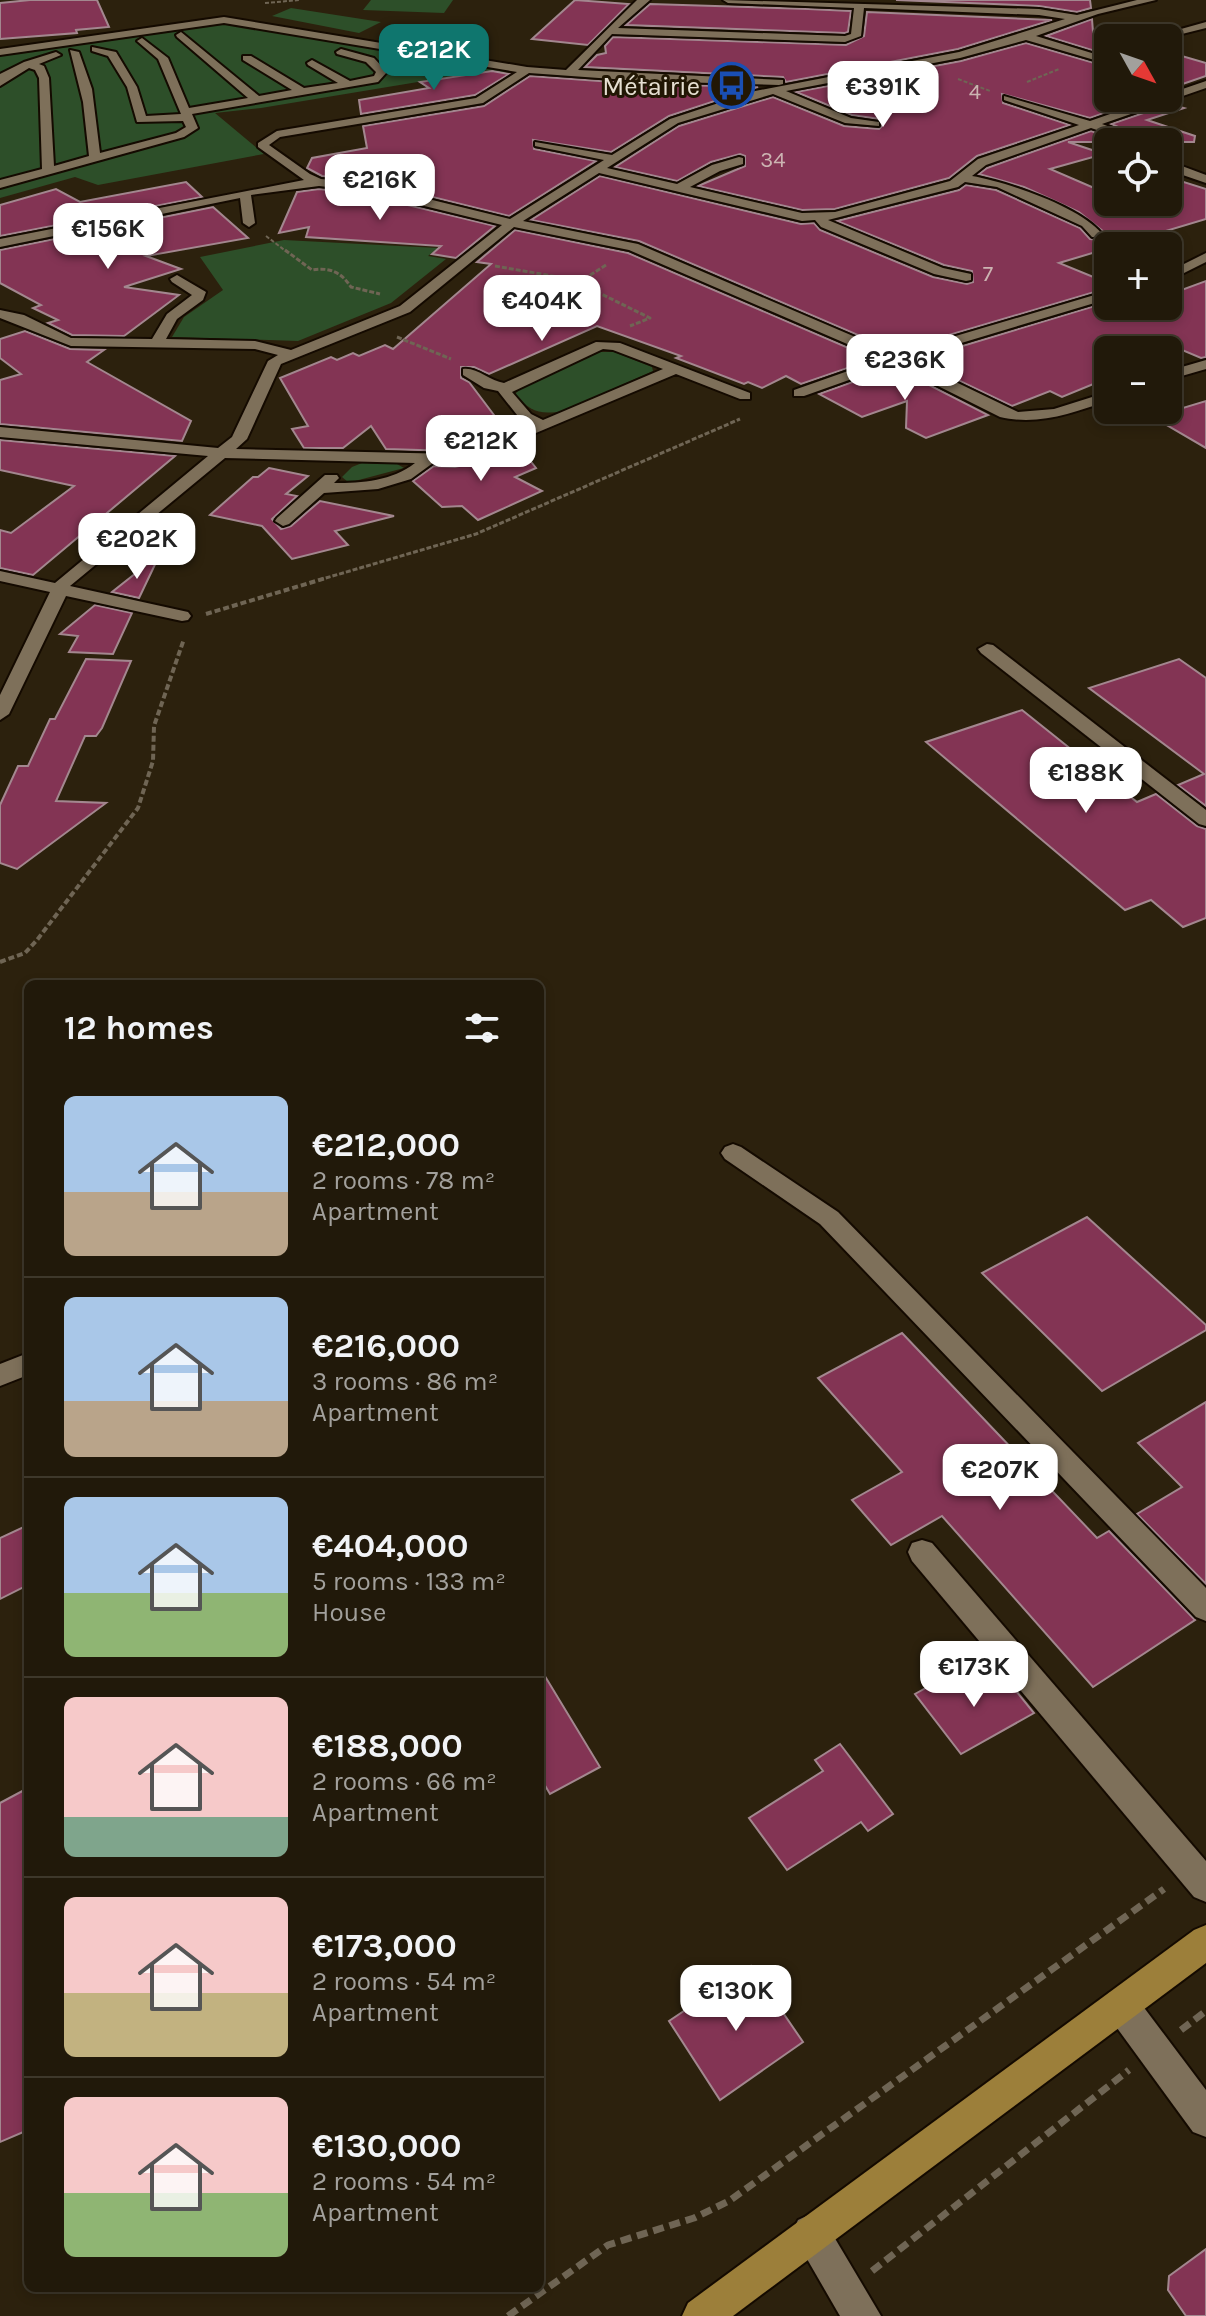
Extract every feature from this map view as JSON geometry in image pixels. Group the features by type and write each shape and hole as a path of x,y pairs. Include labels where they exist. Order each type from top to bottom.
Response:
{"main road":[{"path":"701,2316 1206,1942"}],"street":[{"path":"568,74 635,5 645,0"},
{"path":"728,0 1039,12 1077,18"},
{"path":"0,714 64,581 239,439 271,366 291,354 414,303 512,223 674,121 773,90 916,64 1151,0"},
{"path":"612,31 845,39 856,36 859,5"},
{"path":"0,52 176,24 226,20 527,70 641,78 755,79 794,85"},
{"path":"1182,31 1206,25"},
{"path":"0,83 1,78 28,64 74,52 212,30 338,51 370,60 382,72 378,79 141,120 132,87 112,54 96,49"},
{"path":"181,35 257,100"},
{"path":"1025,36 1094,56"},
{"path":"0,184 180,135 192,128 163,58 142,41"},
{"path":"74,52 86,78 92,117 92,153 98,157"},
{"path":"247,58 302,92"},
{"path":"312,63 348,84"},
{"path":"28,64 40,68 44,78 46,166 52,170"},
{"path":"527,70 479,101 277,134 262,145 306,177 319,182 363,187 512,223 633,247 894,359 1005,414 1040,418 1094,401"},
{"path":"1182,84 1194,89"},
{"path":"1182,93 1206,84"},
{"path":"773,90 849,121 875,124"},
{"path":"1008,98 1101,128"},
{"path":"600,170 820,218 954,184 982,162 1128,112"},
{"path":"539,144 616,159"},
{"path":"679,188 716,168 739,161"},
{"path":"1182,170 1206,179"},
{"path":"965,178 1000,184 1086,223 1094,232"},
{"path":"0,243 245,193 319,182"},
{"path":"245,193 249,223"},
{"path":"820,218 825,224 939,271 966,277"},
{"path":"1182,270 1206,257"},
{"path":"157,343 172,317 198,297 199,292 177,279"},
{"path":"799,393 894,359 1094,299"},
{"path":"0,314 18,317 60,340 255,345 291,354"},
{"path":"468,372 489,385 506,388 601,345 615,346 745,396"},
{"path":"1182,372 1206,364"},
{"path":"0,432 222,453 427,460 469,456 676,369"},
{"path":"506,388 504,393 526,417 542,425"},
{"path":"283,521 354,457"},
{"path":"320,488 353,489 417,473 427,460"},
{"path":"0,576 187,617"},
{"path":"987,649 1206,820"},
{"path":"733,1153 829,1218 1206,1608"},
{"path":"0,1375 24,1366"},
{"path":"922,1552 1199,1877"},
{"path":"1121,2005 1206,2119"},
{"path":"811,2233 854,2304"}],"path":[{"path":"916,64 1008,98 1007,89 1094,58"},
{"path":"249,223 312,270 324,268 343,275 351,287 414,303"},
{"path":"466,262 581,281 633,247"},
{"path":"581,281 583,285 650,318 603,338 601,345"},
{"path":"365,324 452,359 468,372"},
{"path":"0,962 25,953 138,808 153,761 154,726 187,617 476,534 743,418"},
{"path":"544,2290 608,2245 694,2218 729,2201 1199,1877"},
{"path":"854,2304 1155,2050 1206,2011"},
{"path":"508,2316 542,2292"}],"green space":[{"path":"371,0 453,0 444,13 363,10"},
{"path":"291,8 381,22 359,33 272,16"},
{"path":"218,24 240,24 502,70 506,74 490,86 472,73 215,113 264,154 98,185 75,177 0,198 0,56"},
{"path":"284,240 438,248 428,256 446,259 391,303 298,341 172,337 184,317 223,290 200,257"},
{"path":"600,352 614,352 652,367 653,371 563,411 536,411 515,394 524,385"},
{"path":"362,463 397,464 404,468 355,481 348,482 342,477 352,467"}],"building":[{"path":"97,0 109,27 76,30 77,33 0,39 0,3"},
{"path":"575,0 629,4 588,45 532,39"},
{"path":"896,0 1090,0 1091,8 1077,12 1039,6"},
{"path":"650,4 851,11 848,32 845,33 626,25"},
{"path":"867,12 1052,20 958,49 786,82 783,77 585,67 597,55 606,53 605,46 613,37 846,45 864,36"},
{"path":"1092,19 1094,51 1046,36"},
{"path":"1026,43 1094,63 1094,112 1107,112 1090,118 1002,94 1003,103 1070,125 977,156 949,178 835,209 802,210 698,186 745,166 745,156 740,154 711,162 677,181 615,167 679,126 773,97 844,126 879,129 882,126 879,119 852,115 796,92 961,61"},
{"path":"1182,56 1206,63 1206,76 1182,84"},
{"path":"492,71 509,74 475,95 361,114 359,100 429,88 420,82"},
{"path":"530,76 641,84 758,87 669,116 611,152 533,140 534,149 596,161 509,216 364,180 322,176 307,168 312,158 367,148 363,126 484,106"},
{"path":"1146,112 1172,112 1147,120 1171,128 1121,128 1111,124"},
{"path":"1091,131 1094,132 1094,142 1068,142 1094,151 1094,157 1050,169 1094,188 1094,216 1182,216 1182,181 1206,189 1206,219 1163,232 1104,232 1079,212 1024,187 979,174 987,168"},
{"path":"1182,132 1195,136 1194,142 1182,142"},
{"path":"600,176 801,224 814,223 820,230 933,277 967,284 973,282 972,271 944,265 837,221 959,190 966,185 996,190 1080,228 1094,239 1094,253 1059,263 1094,277 1094,292 895,351 639,241 531,220"},
{"path":"186,182 202,197 0,236 0,205 56,189 80,202"},
{"path":"319,189 362,194 495,226 456,258 432,254 441,246 306,237 309,227 279,233 297,192"},
{"path":"213,207 248,238 146,256 181,269 124,287 179,295 124,336 72,335 48,323 58,320 33,308 41,305 0,283 0,250"},
{"path":"515,230 628,253 874,359 801,384 786,376 762,388 748,382 744,384 676,358 681,356 597,326 489,374 474,367 461,367 461,378 469,382 506,431 453,451 386,449 371,426 343,448 304,448 292,429 308,426 280,378 331,357 337,360 353,353 359,356 385,345 393,349 491,264 477,262"},
{"path":"1206,281 1206,357 1182,350 1182,336 1094,336 1094,384 1062,397 1050,391 1012,406 916,360 1094,306 1094,320 1182,320 1182,290"},
{"path":"25,331 70,349 104,350 87,362 191,421 182,441 0,424 0,380 21,374 0,358 0,339"},
{"path":"894,367 988,415 926,438 906,428 907,401 862,417 819,394"},
{"path":"1206,401 1206,448 1165,424 1182,424 1182,408"},
{"path":"0,440 175,456 33,575 0,568 0,530 11,533 74,486 0,470"},
{"path":"517,444 536,468 515,477 542,491 478,520 462,506 442,507 413,481 434,466 455,467 475,462"},
{"path":"269,468 308,476 286,494 297,496 272,519 281,529 291,526 320,501 394,516 335,531 348,545 292,559 262,526 210,515 253,477 258,477"},
{"path":"160,554 139,598 112,592"},
{"path":"95,605 132,613 113,654 69,652 78,636 60,634"},
{"path":"86,659 131,661 102,728 96,736 85,736 56,801 106,803 17,869 0,863 0,805 18,766 28,766 50,719 55,719"},
{"path":"1179,659 1206,678 1206,806 1178,785 1204,774 1089,688"},
{"path":"1022,710 1137,802 1156,794 1197,826 1206,829 1206,918 1183,927 1151,900 1125,910 926,742"},
{"path":"1087,1217 1206,1325 1206,1330 1102,1391 982,1273"},
{"path":"902,1333 1097,1538 1109,1531 1195,1620 1093,1687 942,1516 891,1545 852,1500 902,1472 818,1378"},
{"path":"1206,1402 1206,1584 1137,1514 1182,1487 1138,1443"},
{"path":"24,1527 24,1587 0,1599 0,1538"},
{"path":"999,1670 1034,1713 961,1754 915,1694 949,1675 962,1691"},
{"path":"544,1675 600,1767 550,1794 544,1784"},
{"path":"840,1744 893,1814 868,1831 861,1822 787,1870 749,1818 823,1771 815,1760"},
{"path":"24,1790 24,2132 0,2142 0,1803"},
{"path":"751,1966 803,2042 720,2100 669,2021"},
{"path":"1206,2249 1206,2316 1186,2316 1168,2290 1169,2276"}],"place":[{"name":"Métairie","path":"731,86"}]}
